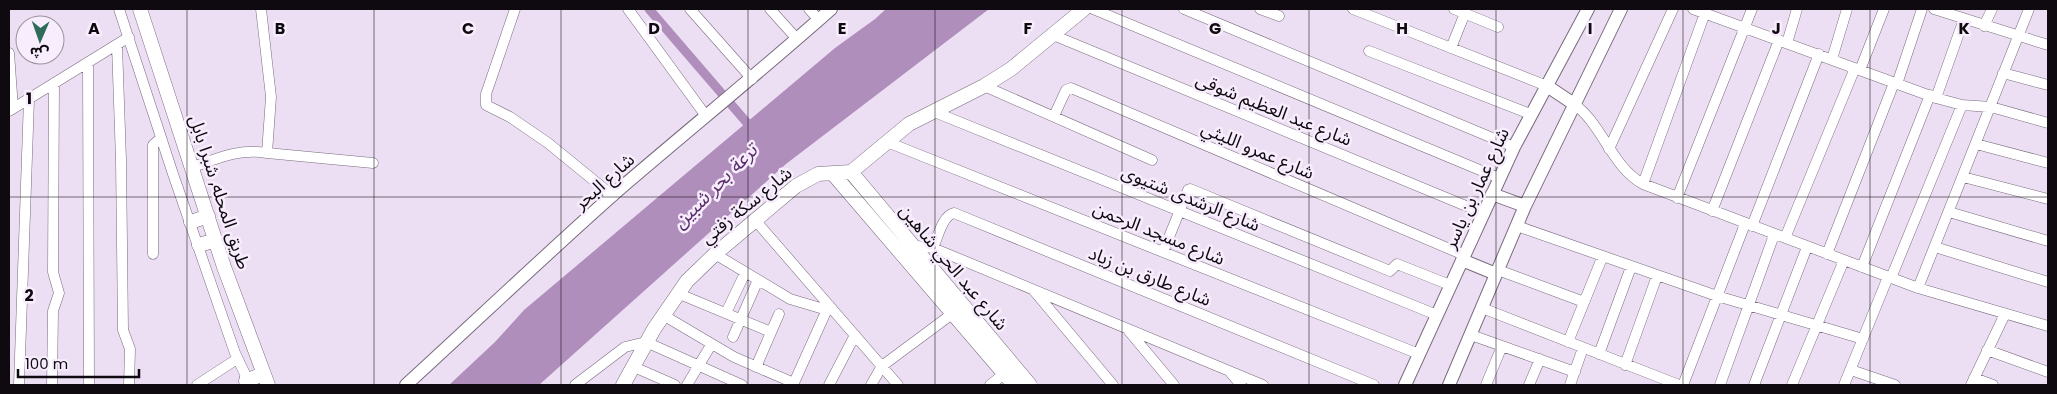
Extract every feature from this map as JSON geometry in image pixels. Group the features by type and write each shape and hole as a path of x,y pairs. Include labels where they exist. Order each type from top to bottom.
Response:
{"main road":[{"name":"طريق المحله, شبرا بابل","path":"140,9 193,167 199,219 255,380"},
{"name":"شارع سكة زفتي","path":"623,385 646,342 677,293 715,254 755,220 807,179 818,174 834,175 851,172 909,124 984,86 1011,69 1084,9"},
{"name":"شارع عبد الحي شاهين","path":"851,172 910,245 1030,385"},
{"name":"شارع عبد الحي شاهين","path":"834,175 1014,385"}],"street":[{"path":"119,9 161,138 199,219"},
{"path":"260,9 270,97 267,153"},
{"path":"515,9 486,94 486,105 548,143 613,196"},
{"path":"628,9 706,116"},
{"path":"770,9 797,39"},
{"path":"809,9 818,20"},
{"name":"شارع البحر","path":"406,385 613,196 752,79 831,9"},
{"path":"1093,9 1499,178"},
{"path":"1184,9 1514,147"},
{"path":"1260,9 1279,16"},
{"path":"1353,9 1547,86 1574,104 1586,115 1631,177 1643,184 1918,288 2048,326"},
{"path":"1454,9 1498,27"},
{"name":"شارع عمار بن ياسر","path":"1405,385 1530,114 1588,9"},
{"path":"1449,385 1525,206 1621,9"},
{"path":"1609,149 1673,9"},
{"path":"1693,9 1712,13 1745,28 1962,106 1991,107 2048,123"},
{"path":"1677,198 1752,9"},
{"path":"1712,211 1797,9"},
{"path":"1832,59 1846,9"},
{"path":"1720,385 1749,305 1884,9"},
{"path":"1827,254 1895,83 1922,9"},
{"path":"1934,9 1955,12 1964,19 2048,45"},
{"path":"1984,26 1992,9"},
{"path":"1918,288 1964,177 2029,9"},
{"path":"693,10 752,79"},
{"path":"1643,184 1712,13"},
{"path":"1451,48 1465,14"},
{"path":"1862,267 1964,19"},
{"name":"شارع عبد العظيم شوقى","path":"1053,36 1483,213"},
{"path":"9,53 11,110 129,37"},
{"path":"117,45 121,160 123,330 130,350 129,385"},
{"path":"1369,51 1530,114"},
{"path":"1683,385 1717,296 1819,54"},
{"path":"88,63 89,385"},
{"path":"2003,73 2048,86"},
{"path":"52,385 53,311 59,293 53,272 54,83"},
{"path":"984,86 1152,160"},
{"name":"شارع عمرو الليثي","path":"1054,116 1066,90 1071,88 1463,258"},
{"path":"19,385 29,99"},
{"path":"1844,385 1962,106"},
{"name":"شارع الرشدى شتيوى","path":"932,111 1438,315"},
{"path":"153,254 153,145 161,138"},
{"name":"شارع مسجد الرحمن","path":"887,142 1419,354"},
{"path":"1976,144 2048,163"},
{"path":"193,167 236,152 253,150 267,153 373,162"},
{"path":"1964,177 2048,199"},
{"path":"1163,252 1179,210 1190,189 1390,271 1397,264 1450,285"},
{"path":"1492,194 1525,206"},
{"path":"1949,212 2048,240"},
{"name":"شارع طارق بن زياد","path":"934,248 945,220 954,213 1374,385"},
{"path":"755,220 828,307 898,385"},
{"path":"1517,226 1602,258 1717,296 1864,339"},
{"path":"207,243 238,359 255,380"},
{"path":"910,245 934,248 1263,385"},
{"path":"1754,385 1807,246"},
{"path":"1935,247 2048,282"},
{"path":"715,254 800,303 828,307"},
{"path":"1463,258 1497,272 1584,302"},
{"path":"1568,342 1602,258"},
{"path":"1792,385 1844,260"},
{"path":"1599,354 1630,267"},
{"path":"726,313 745,273"},
{"path":"1625,365 1657,276"},
{"path":"733,337 758,280"},
{"path":"1033,289 1113,385"},
{"path":"677,293 772,332"},
{"path":"663,315 712,345 794,384 828,307"},
{"path":"1482,308 1679,385"},
{"path":"756,367 779,314"},
{"path":"871,385 882,366 952,314"},
{"path":"1993,385 1973,381 2005,314"},
{"path":"1126,328 1174,385"},
{"path":"829,385 855,335"},
{"path":"1471,335 1575,372"},
{"path":"575,385 620,351 646,342 742,385"},
{"path":"687,385 712,345"},
{"path":"1486,385 1502,346"},
{"path":"1570,385 1583,348"},
{"path":"1987,350 2048,372"},
{"path":"197,385 238,359"},
{"path":"1529,385 1540,359"},
{"path":"634,367 674,385"},
{"path":"1851,370 1895,385"},
{"path":"1230,371 1241,385"},
{"path":"990,385 1004,374"}],"water":[{"name":"ترعة بحر شبين","path":"886,9 989,9 786,164 539,385 449,385 495,342 524,310 835,48"}],"waterway":[{"path":"649,9 754,131"}]}
